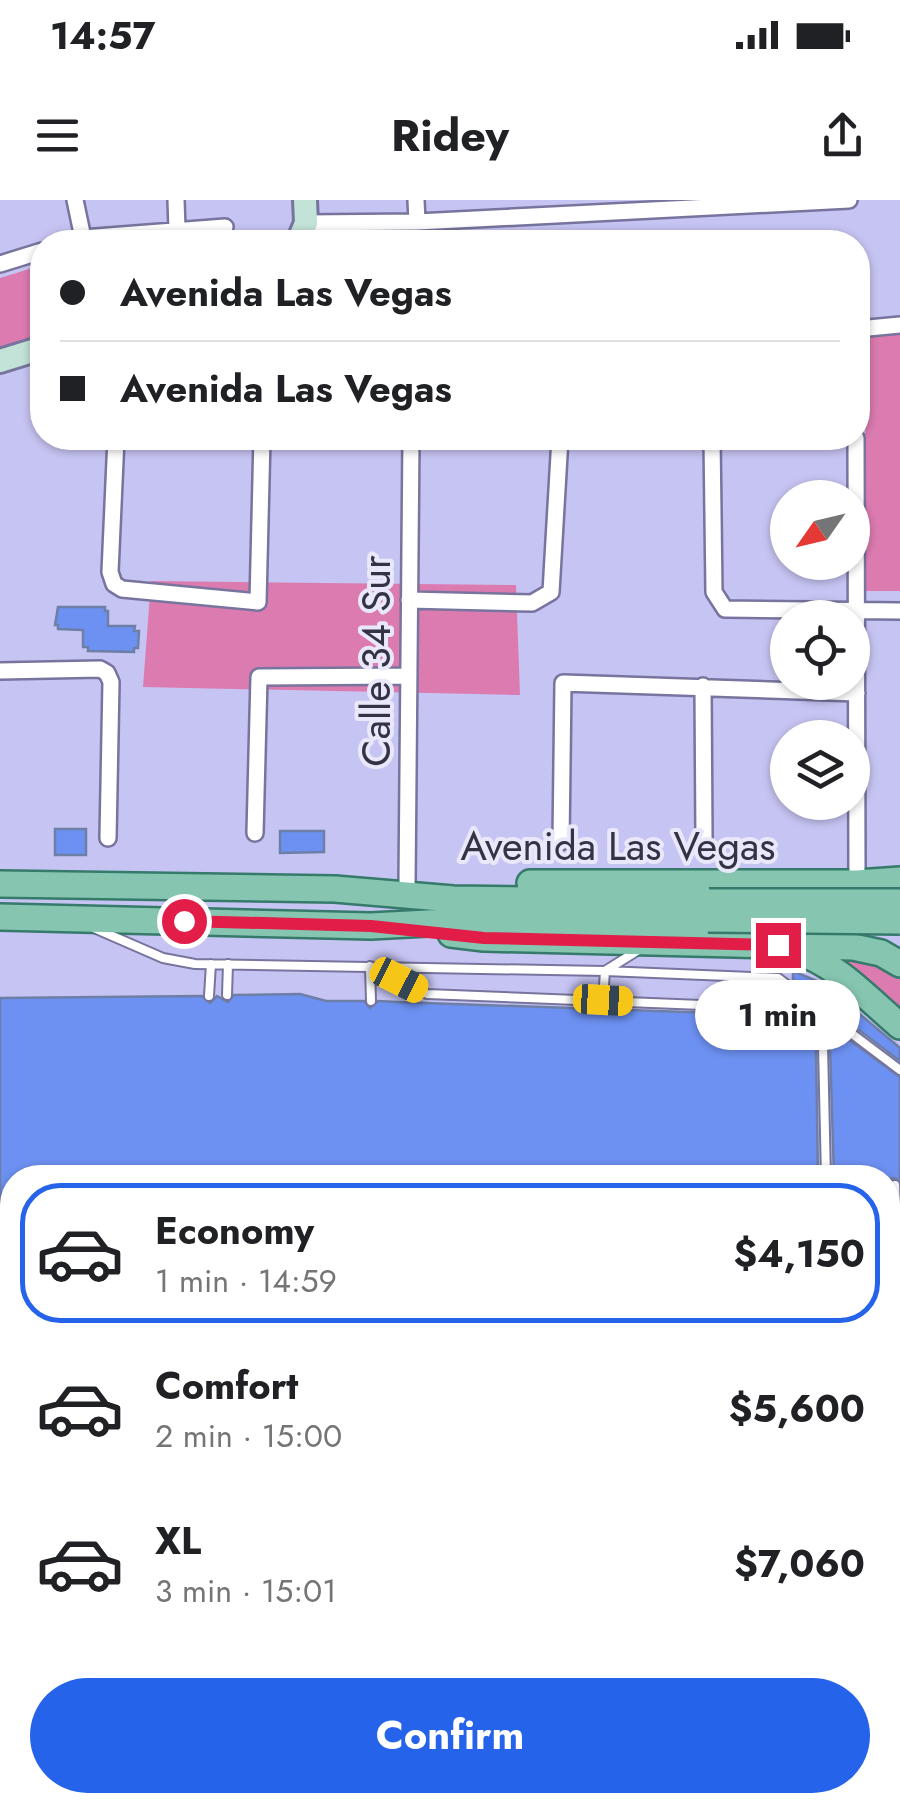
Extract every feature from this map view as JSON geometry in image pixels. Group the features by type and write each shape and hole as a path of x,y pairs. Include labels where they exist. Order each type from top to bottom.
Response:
{"main road":[{"name":"Avenida Las Vegas","path":"335,889 900,880"},
{"path":"755,883 769,900 771,910 766,945 822,961 900,1026"},
{"name":"Avenida Las Vegas","path":"0,884 335,889 453,899 900,920"},
{"name":"Avenida Las Vegas","path":"0,917 371,926 900,902"},
{"name":"Avenida Las Vegas","path":"371,926 484,938 867,949 900,964"}],"street":[{"path":"76,200 76,230"},
{"path":"176,200 176,229"},
{"path":"416,200 417,222"},
{"path":"303,222 417,222 659,205 850,200"},
{"path":"167,230 224,226"},
{"path":"0,264 30,254"},
{"path":"870,328 900,325"},
{"path":"0,360 30,351"},
{"path":"115,450 110,572 114,584 122,589 258,602 262,450"},
{"name":"Calle 34 Sur","path":"407,885 411,450"},
{"path":"409,600 532,604 551,592 559,450"},
{"path":"712,450 714,592 725,609 770,612"},
{"path":"856,450 857,600"},
{"path":"870,612 900,611"},
{"path":"0,671 100,669 107,673 111,682 108,838"},
{"path":"255,833 259,677 409,676"},
{"path":"561,842 563,683 770,689"},
{"path":"703,686 704,839"},
{"path":"857,700 857,883"}],"lane":[{"path":"72,919 163,958 210,964 778,978 900,1070"},
{"path":"605,971 652,942"},
{"path":"209,996 210,964"},
{"path":"228,964 228,996"},
{"path":"370,966 427,994 778,1008 822,1046 826,1165"},
{"path":"370,966 370,1001"},
{"path":"603,1000 605,971"}],"shaded area":[{"path":"30,269 30,346 0,353 0,278"},
{"path":"870,335 900,335 900,591 866,591 866,580 870,580 870,480 866,480 865,450 870,450"},
{"path":"151,581 516,585 520,695 143,687"},
{"path":"843,956 900,974 900,1018 842,967"}],"building":[{"path":"58,607 105,607 108,626 135,626 134,631 139,631 138,648 134,652 88,651 88,647 83,647 83,630 58,629 55,625"},
{"path":"55,829 86,829 86,855 55,855"},
{"path":"280,831 324,831 324,852 280,853"},
{"path":"793,971 824,984 900,1048 900,1061 793,980"},
{"path":"300,994 326,1001 364,1001 370,1008 378,1001 772,1015 816,1050 818,1165 0,1165 0,998 202,996 210,1003 217,996 228,1002 234,995"},
{"path":"793,999 900,1077 900,1165 834,1165 830,1045 793,1011"}],"route":[{"path":"184,921 371,926 484,938 778,945"}]}
